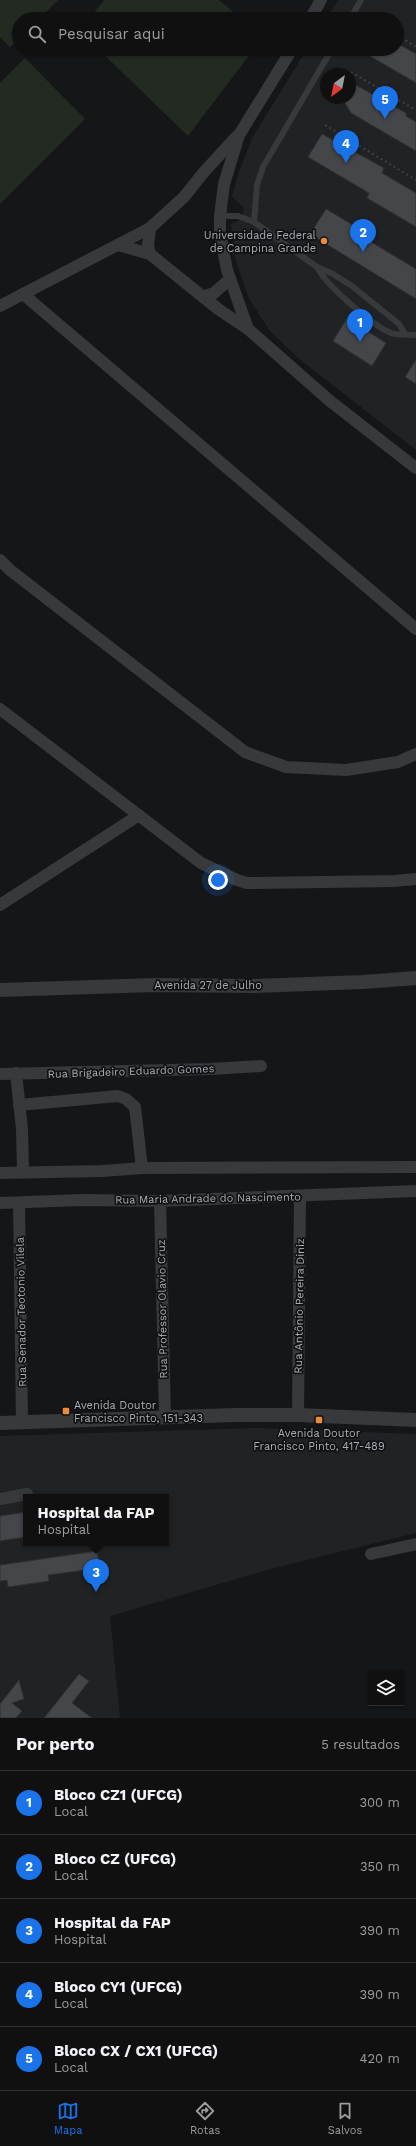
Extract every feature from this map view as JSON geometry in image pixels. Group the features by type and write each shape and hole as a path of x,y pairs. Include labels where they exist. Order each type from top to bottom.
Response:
{"street":[{"path":"314,12 321,0"},
{"path":"0,306 150,228 184,197 204,172 239,135 288,56"},
{"path":"239,135 224,184 220,216 220,234 230,279 248,329"},
{"path":"204,172 213,173 220,177 224,184"},
{"path":"150,228 148,246 150,254"},
{"path":"118,245 150,254 203,297 248,329 330,401 416,468"},
{"path":"203,297 214,293 230,279"},
{"path":"23,294 416,629"},
{"path":"0,560 10,570 246,752 286,767 346,770 398,762 416,754"},
{"path":"0,709 201,863 237,880 247,883 394,881 416,879"},
{"path":"0,905 138,815"},
{"name":"Avenida 27 de Julho","path":"0,990 155,985 254,986 363,982 416,978"},
{"name":"Rua Brigadeiro Eduardo Gomes","path":"0,1074 210,1069 262,1066"},
{"path":"16,1073 23,1172"},
{"path":"19,1105 118,1096 126,1099 135,1107 142,1168"},
{"path":"0,1172 102,1171 142,1168 416,1167"},
{"name":"Rua Maria Andrade do Nascimento","path":"0,1203 82,1200 160,1202 416,1191"},
{"name":"Rua Antônio Pereira Diniz","path":"298,1415 300,1196"},
{"name":"Rua Professor Olavio Cruz","path":"160,1202 165,1417"},
{"name":"Rua Senador Teotonio Vilela","path":"19,1203 22,1422"},
{"path":"0,1423 165,1417 298,1415 416,1420"},
{"path":"0,1499 23,1495"},
{"path":"371,1554 416,1544"}],"lane":[{"path":"354,12 361,0"},
{"path":"254,222 257,185 263,167 328,56"},
{"path":"220,216 238,216 254,222 316,267 342,279 368,298 399,324 405,334"},
{"path":"316,267 326,282 384,329 398,335 416,335"}],"path":[{"path":"404,40 416,47"},
{"path":"356,75 416,110"},
{"path":"325,125 416,180"}],"shaded area":[{"path":"0,0 58,0 46,12 12,12 12,45 10,47 0,37"},
{"path":"104,0 219,0 234,12 95,12"},
{"name":"Universidade Federal de Campina Grande","path":"338,0 416,0 416,450 298,358 270,331 249,299 235,258 231,224 242,219 244,208 232,197 238,175 252,138 303,56 404,56 404,12 330,12"},
{"path":"105,56 249,56 188,136"},
{"path":"25,58 85,119 0,204 0,83"},
{"path":"257,1428 416,1434 416,1533 274,1568 110,1616 120,1718 0,1718 0,1436"}],"building":[{"path":"404,47 416,54 416,83 370,56 404,56"},
{"path":"356,85 406,113 406,116 416,122 416,151 351,113 346,104 356,104"},
{"path":"322,134 384,168 382,173 416,193 416,227 367,198 369,193 308,157"},
{"path":"326,209 356,227 353,231 416,269 416,299 310,234"},
{"path":"347,318 386,343 372,366 333,341"},
{"path":"416,360 416,384 405,377"},
{"path":"23,1512 23,1537 0,1541 0,1516"},
{"path":"97,1551 100,1568 48,1575 49,1581 8,1587 7,1580 0,1581 0,1565"},
{"path":"79,1674 89,1681 72,1703 92,1718 44,1718"},
{"path":"19,1680 24,1699 12,1703 22,1711 16,1718 0,1718 0,1704"}],"place":[{"name":"Bloco CX / CX1 (UFCG)","path":"385,119"},
{"name":"Bloco CY1 (UFCG)","path":"346,163"},
{"name":"Universidade Federal de Campina Grande","path":"324,241"},
{"name":"Bloco CZ (UFCG)","path":"363,252"},
{"name":"Bloco CZ1 (UFCG)","path":"360,342"},
{"name":"Avenida Doutor Francisco Pinto, 151-343","path":"66,1411"},
{"name":"Avenida Doutor Francisco Pinto, 417-489","path":"319,1420"},
{"name":"Hospital da FAP","path":"96,1592"}]}
